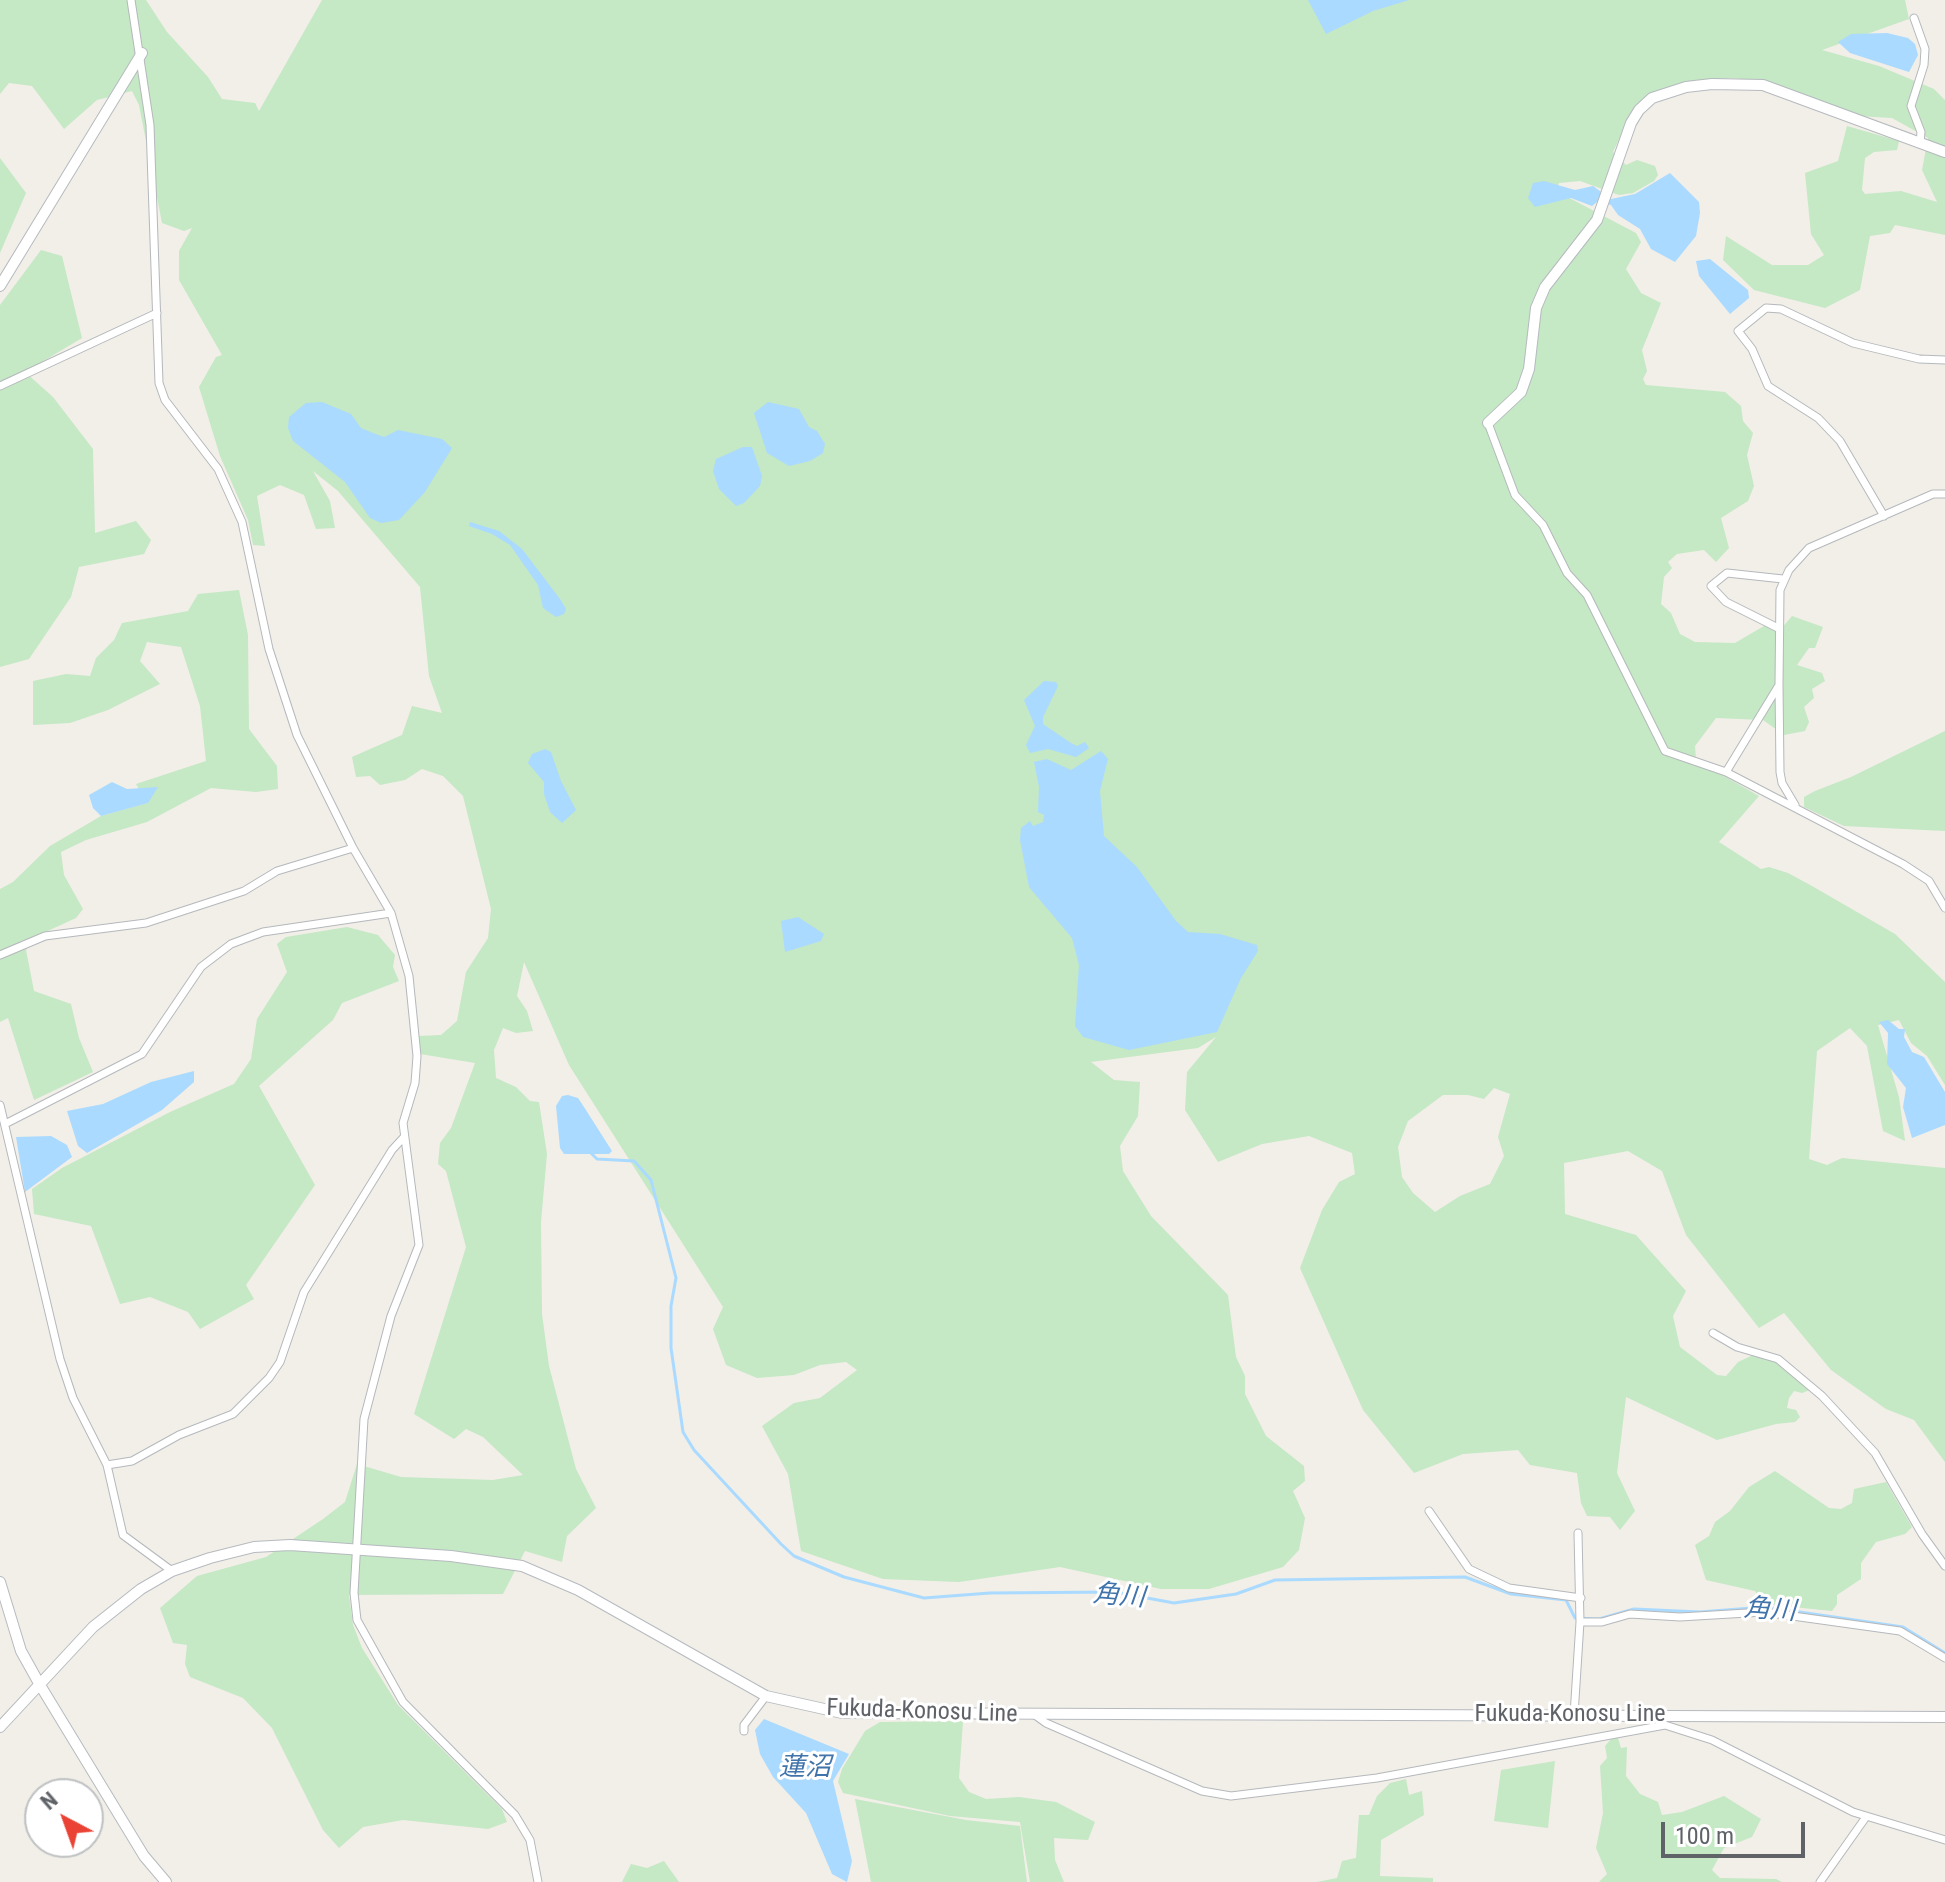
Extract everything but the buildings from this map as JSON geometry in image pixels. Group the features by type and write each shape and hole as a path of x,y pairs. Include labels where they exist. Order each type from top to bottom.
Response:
{"main road":[{"path":"0,286 142,53"},
{"path":"1488,423 1521,392 1529,369 1536,308 1545,287 1597,220 1631,123 1644,104 1686,87 1734,82 1763,85 1945,152"},
{"name":"Fukuda-Konosu Line","path":"2,1722 115,1607 172,1571 254,1547 290,1545 451,1556 535,1571 578,1590 766,1696 855,1714 1574,1715 1666,1720 1945,1717"},
{"path":"0,1582 21,1651 144,1856 166,1882"}],"street":[{"path":"131,0 142,53 150,125 161,389 179,419 218,469 242,522 279,684 297,735 353,848 391,913 406,956 417,1056 415,1083 405,1114 404,1137 419,1245 391,1316 364,1419 354,1605 362,1631 403,1702 515,1815 530,1840 538,1882"},
{"path":"1914,18 1925,49 1924,65 1911,106 1921,132 1920,143"},
{"path":"1884,516 1840,441 1818,418 1768,386 1752,349 1738,331 1766,308 1781,309 1853,343 1919,359 1945,360"},
{"path":"0,386 157,313"},
{"path":"1488,423 1515,495 1543,525 1567,573 1587,595 1604,633 1641,696 1658,741 1665,751 1726,772 1797,806 1918,872 1932,886 1945,908"},
{"path":"1797,806 1782,783 1780,772 1778,628 1783,579 1809,548 1933,494 1945,494"},
{"path":"1778,628 1726,602 1711,586 1727,573 1783,579"},
{"path":"1726,772 1779,685"},
{"path":"0,955 45,936 146,923 244,891 277,871 353,848"},
{"path":"5,1124 102,1078 142,1054 201,967 231,944 263,932 391,913"},
{"path":"0,1105 60,1359 73,1398 107,1465 123,1535 172,1571"},
{"path":"107,1465 132,1461 179,1435 233,1414 269,1378 280,1362 304,1292 384,1162 404,1137"},
{"path":"1713,1333 1737,1347 1778,1359 1822,1396 1875,1453 1922,1534 1945,1566"},
{"path":"1429,1511 1469,1569 1509,1588 1581,1598"},
{"path":"1574,1715 1581,1598 1578,1533"},
{"path":"1580,1622 1602,1622 1630,1614 1680,1617 1764,1612 1900,1631 1945,1658"},
{"path":"744,1731 744,1725 766,1696"},
{"path":"1035,1715 1202,1791 1231,1796 1377,1778 1666,1720 1866,1817 1945,1840"},
{"path":"1820,1882 1866,1817"}],"green space":[{"path":"0,0 146,0 167,32 208,77 222,99 255,103 259,111 322,0 1905,0 1909,19 1822,50 1879,66 1934,89 1945,100 1945,235 1895,225 1890,233 1870,236 1860,290 1825,308 1754,290 1723,260 1726,236 1772,265 1808,265 1824,255 1811,234 1805,173 1838,161 1847,126 1899,141 1897,150 1874,152 1865,158 1862,190 1865,194 1901,191 1937,202 1922,170 1928,138 1892,118 1857,116 1766,81 1731,78 1687,82 1642,100 1634,108 1613,152 1626,165 1637,160 1655,166 1658,175 1654,181 1633,193 1619,195 1580,181 1559,183 1556,191 1636,233 1641,242 1626,269 1641,293 1661,303 1642,350 1647,371 1643,379 1646,385 1725,392 1741,406 1743,421 1753,433 1747,455 1754,486 1748,501 1721,518 1729,548 1716,562 1704,550 1677,554 1668,562 1672,568 1664,577 1661,604 1671,613 1680,634 1695,642 1735,643 1764,626 1781,629 1792,616 1823,627 1815,648 1809,648 1797,665 1822,673 1825,681 1812,689 1814,698 1804,707 1809,722 1805,731 1784,735 1763,720 1716,718 1695,746 1696,760 1759,796 1719,842 1761,869 1769,867 1788,873 1895,934 1945,982 1945,1085 1927,1056 1911,1043 1899,1020 1878,1025 1899,1097 1905,1141 1883,1131 1867,1046 1850,1028 1817,1051 1809,1159 1827,1165 1842,1158 1945,1168 1945,1462 1914,1420 1886,1409 1831,1370 1784,1313 1759,1328 1686,1235 1662,1171 1628,1151 1564,1163 1565,1214 1636,1235 1686,1291 1673,1316 1680,1347 1717,1375 1726,1376 1738,1362 1753,1355 1776,1362 1812,1389 1802,1393 1794,1391 1789,1398 1787,1408 1796,1410 1800,1417 1795,1422 1717,1440 1626,1397 1617,1473 1635,1511 1620,1530 1610,1517 1587,1516 1581,1503 1577,1473 1530,1465 1518,1450 1463,1454 1414,1473 1363,1410 1300,1268 1322,1210 1339,1182 1355,1174 1352,1153 1309,1136 1262,1144 1218,1162 1185,1110 1187,1072 1216,1037 1198,1048 1091,1062 1114,1080 1140,1082 1138,1116 1120,1146 1123,1171 1151,1216 1228,1295 1236,1357 1245,1376 1245,1394 1266,1436 1304,1466 1305,1481 1293,1491 1305,1518 1299,1550 1283,1567 1209,1589 1161,1589 1060,1567 959,1582 883,1579 801,1551 788,1474 762,1426 794,1403 820,1398 857,1370 846,1362 820,1365 794,1375 757,1378 726,1365 713,1329 723,1307 569,1065 524,962 517,996 527,1011 533,1031 516,1033 503,1028 494,1050 496,1078 516,1087 530,1101 539,1102 547,1154 541,1222 542,1314 549,1366 576,1469 596,1508 567,1536 562,1562 525,1551 503,1594 349,1595 353,1625 362,1648 398,1705 502,1809 507,1822 488,1829 403,1820 363,1827 339,1848 323,1830 272,1728 243,1698 190,1677 185,1664 187,1645 173,1643 160,1608 197,1576 266,1557 323,1519 345,1502 357,1464 401,1477 493,1480 523,1475 483,1437 466,1429 454,1439 414,1414 466,1247 446,1171 438,1164 440,1143 451,1128 475,1063 420,1054 419,1036 441,1035 457,1021 466,972 488,938 491,909 463,796 443,776 422,769 405,780 380,785 370,776 356,777 352,757 402,735 412,706 442,713 429,676 420,587 338,491 313,471 330,501 335,528 316,529 304,495 280,485 257,496 265,546 253,545 248,520 220,456 199,387 216,357 222,355 179,280 179,251 192,228 184,231 162,223 139,105 132,91 97,100 64,129 32,86 9,83 0,94","holes":["1494,1088 1510,1094 1498,1137 1504,1156 1490,1184 1460,1196 1435,1212 1413,1193 1402,1177 1398,1147 1408,1121 1443,1095 1468,1095 1484,1099"]},
{"path":"0,158 26,193 0,253"},
{"path":"41,250 62,256 82,338 25,372 53,397 93,449 95,533 136,521 151,540 144,554 79,567 71,597 29,659 0,667 0,305"},
{"path":"239,590 248,635 249,729 277,766 278,789 256,792 211,788 147,822 86,840 61,852 64,875 83,909 76,918 41,934 26,950 34,991 71,1004 79,1038 93,1072 34,1100 8,1018 0,1022 0,889 13,882 50,846 101,816 147,803 136,784 206,761 200,706 181,647 147,642 140,661 160,684 108,710 70,723 33,725 33,681 66,674 90,676 96,658 114,640 122,623 188,611 198,594"},
{"path":"1945,731 1945,831 1844,826 1804,807 1804,797 1815,791"},
{"path":"347,927 378,935 395,955 393,967 399,981 342,1003 333,1020 259,1086 315,1185 246,1285 254,1299 200,1329 188,1312 150,1297 120,1304 91,1226 34,1214 32,1189 62,1168 170,1112 234,1084 251,1059 257,1019 287,972 277,944 286,937"},
{"path":"1775,1471 1829,1508 1841,1509 1852,1503 1854,1489 1886,1482 1912,1527 1905,1534 1876,1542 1861,1563 1861,1579 1837,1595 1837,1604 1832,1611 1763,1604 1755,1591 1706,1580 1695,1545 1709,1536 1715,1522 1730,1511 1749,1487"},
{"path":"963,1721 959,1778 969,1792 986,1799 1019,1797 1056,1802 1095,1822 1088,1840 1054,1838 1055,1860 1064,1882 1030,1882 1020,1822 950,1816 843,1793 838,1782 842,1769 865,1731 880,1722"},
{"path":"1612,1738 1618,1738 1621,1748 1627,1747 1626,1776 1640,1794 1658,1802 1662,1815 1682,1812 1724,1796 1761,1819 1752,1837 1724,1848 1712,1870 1720,1878 1776,1879 1782,1882 1599,1882 1607,1874 1596,1848 1603,1813 1600,1766 1607,1758 1605,1746"},
{"path":"1555,1761 1548,1828 1494,1821 1501,1770"},
{"path":"1406,1779 1409,1795 1422,1791 1424,1815 1381,1840 1380,1876 1433,1878 1433,1882 1317,1882 1337,1878 1342,1861 1356,1858 1359,1815 1369,1815 1377,1796 1390,1783"},
{"path":"855,1799 966,1820 1020,1826 1027,1882 871,1882"},
{"path":"664,1861 679,1882 622,1882 631,1864 647,1868"}],"water":[{"path":"1308,0 1409,0 1373,11 1326,34"},
{"path":"1887,33 1908,38 1915,44 1918,55 1909,72 1850,53 1838,42 1851,34"},
{"path":"1670,173 1699,202 1700,213 1696,236 1675,262 1651,249 1640,229 1618,215 1611,205 1597,202 1592,206 1571,198 1535,207 1528,198 1533,183 1544,181 1575,190 1593,186 1611,199 1635,194"},
{"path":"1710,259 1748,290 1749,298 1730,314 1699,276 1696,261"},
{"path":"322,402 351,414 361,428 384,437 398,430 442,439 452,448 425,492 399,520 381,523 370,518 345,482 293,441 288,428 289,417 306,403"},
{"path":"768,402 799,409 809,427 817,431 825,444 823,453 810,461 789,466 767,453 754,413"},
{"path":"743,447 752,447 762,476 760,486 744,503 736,506 719,489 713,471 716,459"},
{"path":"470,522 499,531 522,549 560,599 566,609 564,614 556,617 543,608 538,585 510,545 492,534 469,526"},
{"path":"1044,681 1056,682 1058,686 1043,717 1043,724 1077,746 1085,742 1089,748 1076,757 1048,749 1030,753 1026,745 1035,726 1024,700"},
{"path":"545,749 551,752 576,810 562,823 550,812 544,782 528,763 532,754"},
{"path":"1101,751 1108,759 1100,791 1104,836 1137,867 1176,921 1188,932 1220,934 1257,945 1258,951 1241,978 1217,1032 1129,1050 1083,1037 1075,1026 1079,965 1072,938 1029,887 1020,840 1021,828 1030,821 1033,826 1043,822 1044,815 1038,812 1039,787 1034,762 1047,759 1071,770"},
{"path":"112,782 127,789 158,787 148,803 101,816 93,808 89,795"},
{"path":"798,917 824,934 821,941 785,952 781,921"},
{"path":"1888,1020 1899,1029 1905,1029 1904,1037 1912,1052 1924,1057 1945,1092 1945,1125 1912,1138 1903,1107 1906,1088 1887,1064 1888,1033 1879,1022"},
{"path":"194,1071 194,1082 162,1110 87,1153 78,1146 67,1111 103,1104 151,1082"},
{"path":"562,1096 578,1098 612,1151 609,1154 564,1154 560,1148 556,1106"},
{"path":"51,1136 67,1145 72,1157 25,1192 16,1137"},
{"name":"蓮沼","path":"764,1719 849,1754 833,1781 852,1861 847,1882 832,1874 806,1813 773,1777 760,1754 755,1730"}],"waterway":[{"name":"角川","path":"590,1152 597,1159 634,1161 651,1180 676,1278 671,1306 671,1348 683,1432 694,1450 794,1556 844,1577 924,1598 990,1593 1115,1592 1174,1603 1236,1594 1275,1580 1465,1577 1511,1594 1566,1600 1575,1618 1599,1619 1634,1609 1700,1612 1765,1607 1903,1627 1945,1653"}]}
